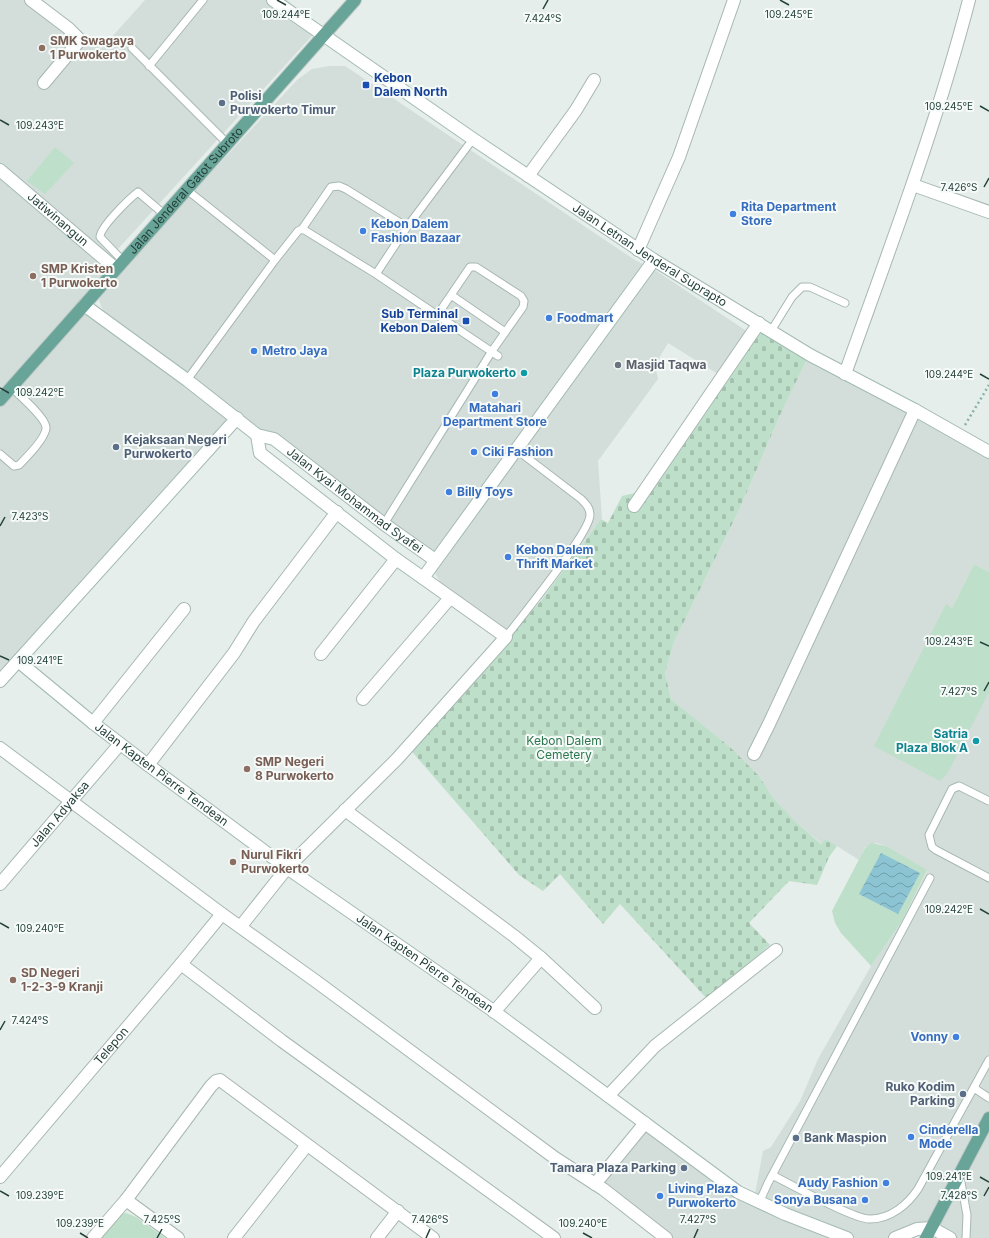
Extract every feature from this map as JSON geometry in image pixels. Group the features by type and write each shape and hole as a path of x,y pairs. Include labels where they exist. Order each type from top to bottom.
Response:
{"main road":[{"name":"Jalan Jenderal Gatot Subroto","path":"0,400 355,0"},
{"path":"929,1233 989,1118"}],"street":[{"path":"31,0 79,37 79,42 44,84"},
{"name":"Jalan Letnan Jenderal Suprapto","path":"273,0 473,139 638,250 810,355 915,410 989,452"},
{"path":"638,250 679,157 734,0"},
{"path":"845,374 913,185 955,52 969,0"},
{"path":"528,176 576,110 594,80"},
{"name":"Jatiwinangun","path":"0,170 120,265"},
{"path":"913,185 989,212"},
{"name":"Jalan Kyai Mohammad Syafei","path":"84,305 187,380 257,435 274,439 384,524 435,560 517,450 552,392 654,260"},
{"path":"634,506 759,323"},
{"path":"754,754 915,410"},
{"path":"0,681 237,418"},
{"path":"241,926 288,868 397,759 506,637 396,559 260,453 257,435"},
{"path":"148,765 234,653 254,621 337,512"},
{"path":"321,654 396,559"},
{"path":"423,578 435,560"},
{"path":"363,699 450,598"},
{"path":"93,724 184,609"},
{"name":"Jalan Kapten Pierre Tendean","path":"18,661 93,724 148,765 288,868 494,1012 738,1192 759,1203 847,1238"},
{"name":"Jalan Adyaksa","path":"0,884 120,744"},
{"path":"0,748 222,914 241,926 555,1158 653,1226 666,1238"},
{"path":"345,810 541,958 595,1008"},
{"name":"Telepon","path":"0,1177 222,914"},
{"path":"608,1096 656,1046 776,950"},
{"path":"494,1012 541,958"},
{"path":"181,964 282,1041 549,1237"},
{"path":"93,1238 126,1200 216,1081 225,1082 307,1145 433,1238"},
{"path":"594,1184 645,1123"},
{"path":"234,1238 307,1145"},
{"path":"126,1200 178,1238"},
{"path":"377,1238 398,1211"},
{"path":"895,1238 917,1229 950,1238"}],"lane":[{"path":"149,66 203,0"},
{"path":"132,48 228,144"},
{"path":"376,274 406,227 473,139"},
{"path":"187,380 292,237 302,229 332,187 335,186 346,189 406,227"},
{"path":"187,190 275,260"},
{"path":"120,265 100,237 101,232 120,210 138,192 165,215"},
{"path":"302,229 438,314 495,354"},
{"path":"384,524 495,354 505,332 523,307 524,301 521,296 473,267 470,267 438,314"},
{"path":"771,331 792,297 802,287 810,287 845,303"},
{"path":"451,295 505,332"},
{"path":"0,454 14,466 19,465 44,435 46,427 42,419 11,387"},
{"path":"506,637 579,540 590,515 588,506 581,499 517,450"},
{"path":"989,801 960,786 956,786 952,789 929,835 932,847 936,850 989,878"},
{"path":"759,1203 772,1175 930,878"},
{"path":"772,1175 851,1214 870,1220 890,1214 909,1203 989,1060"},
{"path":"975,1087 989,1098"},
{"path":"960,1176 967,1215 966,1238"}],"path":[{"path":"958,435 989,385"}],"shaded area":[{"path":"0,0 40,0 101,49 145,0 287,0 320,27 108,260 0,167"},
{"path":"329,66 345,66 635,260 655,270 751,334 721,376 668,343 655,365 658,379 598,461 602,518 513,634 443,587 423,552 103,311 99,300 103,289 298,79 312,69"},
{"path":"0,170 116,269 84,305 237,418 0,681"},
{"path":"809,355 989,453 989,572 974,564 952,608 946,605 875,746 989,581 989,1238 949,1238 932,1228 937,1214 917,1229 895,1238 670,1238 595,1183 645,1123 754,1199 763,1151 771,1147 800,1101 818,1059 871,966 902,921 927,871 886,846 877,843 865,847 859,860 826,839 822,844 797,823 774,799 759,776 731,748 671,699 665,673 674,642 740,508 781,413"}],"green space":[{"path":"55,147 74,163 45,194 27,181"},
{"name":"Kebon Dalem Cemetery","path":"758,324 809,355 781,413 740,508 674,642 665,673 671,699 731,748 759,776 774,799 797,823 821,844 826,839 837,846 829,857 817,885 789,881 749,923 770,945 707,999 620,904 603,924 560,874 543,891 519,875 408,747 540,602 601,519 608,523 622,496 652,489"},
{"path":"974,564 989,572 989,692 947,774 940,781 874,746 946,604 952,608"},
{"path":"871,843 886,846 927,870 902,921 871,966 841,933 835,923 832,911 865,848"},
{"path":"126,1213 136,1217 165,1238 100,1238 121,1214"}],"water":[{"path":"881,853 920,873 898,914 859,894"}],"place":[{"name":"SMK Swagaya 1 Purwokerto","path":"42,48"},
{"name":"Kebon Dalem North","path":"366,85"},
{"name":"Polisi Purwokerto Timur","path":"222,103"},
{"name":"Rita Department Store","path":"733,214"},
{"name":"Kebon Dalem Fashion Bazaar","path":"363,231"},
{"name":"SMP Kristen 1 Purwokerto","path":"33,276"},
{"name":"Foodmart","path":"549,318"},
{"name":"Sub Terminal Kebon Dalem","path":"466,321"},
{"name":"Metro Jaya","path":"254,351"},
{"name":"Masjid Taqwa","path":"618,365"},
{"name":"Plaza Purwokerto","path":"524,373"},
{"name":"Matahari Department Store","path":"495,394"},
{"name":"Kejaksaan Negeri Purwokerto","path":"116,447"},
{"name":"Ciki Fashion","path":"474,452"},
{"name":"Billy Toys","path":"449,492"},
{"name":"Kebon Dalem Thrift Market","path":"508,557"},
{"name":"Satria Plaza Blok A","path":"976,741"},
{"name":"SMP Negeri 8 Purwokerto","path":"247,769"},
{"name":"Nurul Fikri Purwokerto","path":"233,862"},
{"name":"SD Negeri 1-2-3-9 Kranji","path":"13,980"},
{"name":"Vonny","path":"956,1037"},
{"name":"Ruko Kodim Parking","path":"963,1094"},
{"name":"Cinderella Mode","path":"911,1137"},
{"name":"Bank Maspion","path":"796,1138"},
{"name":"Tamara Plaza Parking","path":"684,1168"},
{"name":"Audy Fashion","path":"886,1183"},
{"name":"Living Plaza Purwokerto","path":"660,1196"},
{"name":"Sonya Busana","path":"865,1200"}]}
